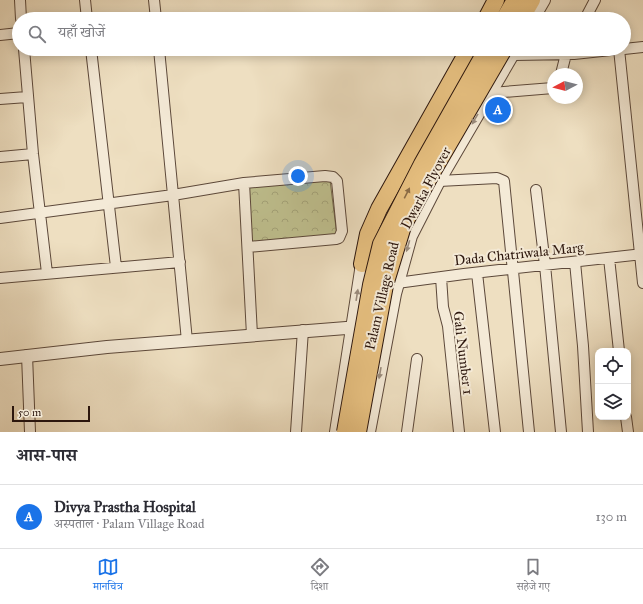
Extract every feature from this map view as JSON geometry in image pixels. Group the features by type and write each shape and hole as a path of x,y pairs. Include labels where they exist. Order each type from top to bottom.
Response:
{"main road":[{"path":"490,12 496,0"},
{"path":"508,12 515,0"},
{"path":"525,12 532,0"},
{"path":"362,264 368,234 379,208 465,56"},
{"name":"Dwarka Flyover","path":"345,432 371,284 381,244 422,164 483,56"},
{"name":"Dwarka Flyover","path":"358,432 385,285 403,226 433,171 508,56"}],"street":[{"path":"20,0 21,12"},
{"path":"85,0 86,12"},
{"path":"154,0 155,12"},
{"path":"500,12 507,0"},
{"path":"537,12 544,0"},
{"path":"589,12 595,0"},
{"path":"0,35 12,34"},
{"path":"631,48 643,47"},
{"path":"24,56 27,97 47,273"},
{"path":"92,56 116,267"},
{"path":"160,56 187,341"},
{"name":"Palam Village Road","path":"336,432 362,264 384,211 474,56"},
{"name":"Palam Village Road","path":"369,432 397,283 411,236 439,181 491,93 509,56"},
{"path":"563,68 567,56"},
{"path":"621,56 642,254 643,282"},
{"path":"491,93 547,88"},
{"path":"0,99 27,97"},
{"path":"0,157 33,154"},
{"path":"0,218 173,195 244,183 325,176 333,177 337,181 342,231 339,238 248,247"},
{"path":"439,181 497,178 504,181 529,432"},
{"path":"244,183 252,335"},
{"path":"536,190 546,265 561,432"},
{"name":"Dada Chatriwala Marg","path":"397,283 642,254"},
{"path":"610,258 619,348"},
{"path":"0,278 180,262"},
{"path":"575,262 583,346 588,432"},
{"path":"477,273 495,432"},
{"name":"Gali Number 1","path":"441,277 443,307 448,326 459,432"},
{"path":"0,359 27,355 352,326 388,328"},
{"path":"296,432 304,330"},
{"path":"27,355 30,432"},
{"path":"407,432 417,359"},
{"path":"626,420 628,432"}],"green space":[{"path":"330,180 337,236 250,244 248,187"}],"place":[{"name":"Divya Prastha Hospital","path":"498,110"}]}
